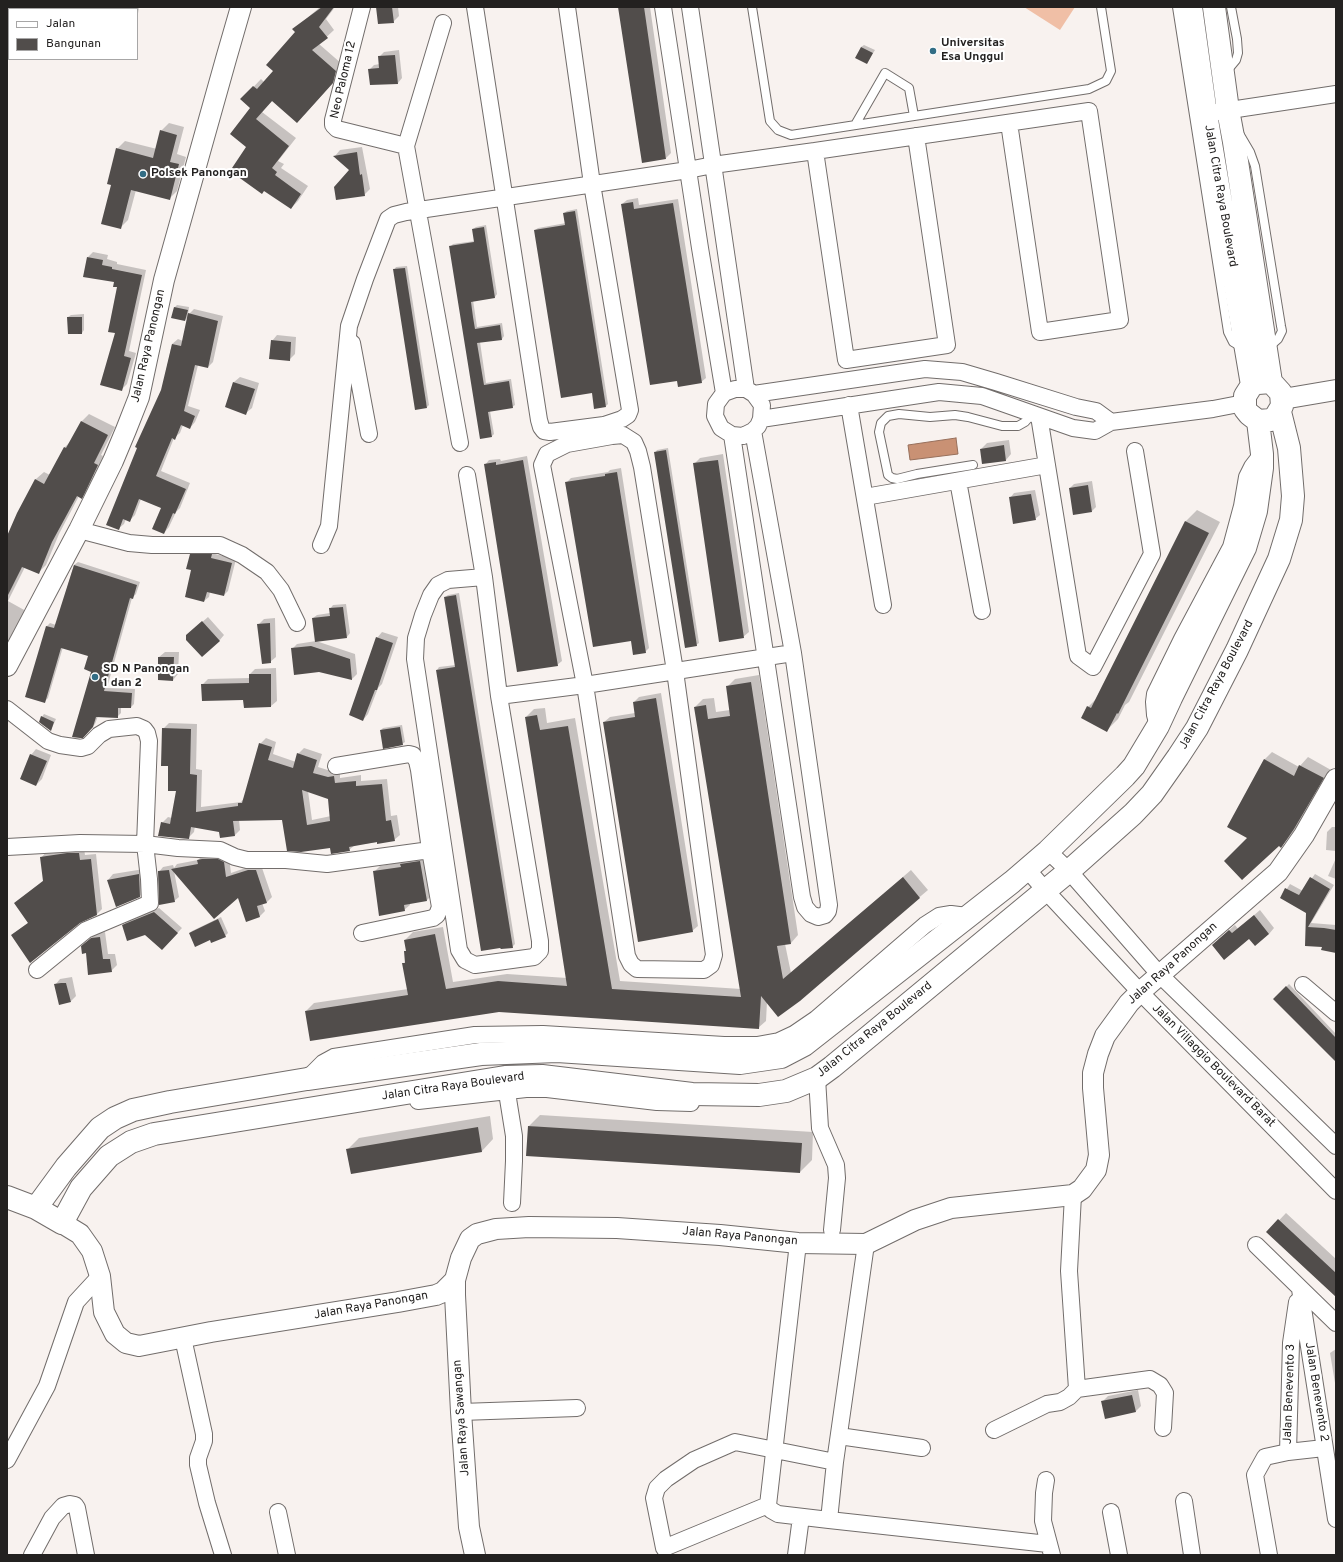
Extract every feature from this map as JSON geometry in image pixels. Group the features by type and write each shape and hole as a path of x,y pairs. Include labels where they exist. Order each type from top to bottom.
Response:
{"main road":[{"name":"Jalan Citra Raya Boulevard","path":"62,1223 81,1188 109,1156 131,1142 154,1134 353,1102 506,1084 542,1076 657,1096 692,1094 759,1095 786,1091 811,1080 832,1067 1069,871 1143,804 1152,794 1197,728 1234,657 1279,558 1291,520 1293,496 1289,448 1266,396 1256,350 1219,233 1208,165 1206,114 1189,43 1191,7"},
{"name":"Jalan Citra Raya Boulevard","path":"1214,7 1230,118 1259,242 1256,350"},
{"path":"36,1208 66,1167 100,1128 115,1118 132,1110 307,1078 382,1059 476,1045 528,1051 569,1044 664,1050 740,1063 758,1053 781,1057 804,1045 819,1025 887,969 967,916 1012,882 1026,868 1048,851 1126,776 1146,747 1158,726 1171,698 1197,628 1256,511 1262,454 1258,421 1249,414 1266,396"},
{"name":"Jalan Raya Panongan","path":"7,1197 36,1208 62,1223"}],"street":[{"name":"Jalan Raya Panongan","path":"7,666 79,530 116,455 138,397 164,280 241,7"},
{"name":"Neo Paloma 12","path":"362,7 333,125 336,129 406,146"},
{"path":"475,7 541,427 544,431 550,432 604,425 622,419 628,415 630,410 592,184 567,7"},
{"path":"663,7 724,393"},
{"path":"690,7 713,165 750,392 762,406 757,425 793,653 829,906 825,915 818,917 811,914 804,907 802,898 732,435"},
{"path":"444,23 406,146 460,443"},
{"path":"1206,114 1230,118 1336,94"},
{"path":"321,545 329,526 349,326 388,219 394,215 417,210 713,165 1089,111 1120,320 1040,332 1009,123"},
{"path":"815,151 846,360 947,345 916,136"},
{"path":"349,326 369,434"},
{"path":"1111,422 1096,411 1076,407 962,372 925,369 750,392 735,388 724,393 716,404 715,416 721,428 732,435 743,436 757,425 849,405 939,392 982,396 1073,428 1095,431 1111,422 1212,409 1266,396 1336,390"},
{"path":"849,405 883,605"},
{"path":"1035,415 1047,465 1078,656 1093,667 1152,554 1135,451"},
{"path":"622,435 634,442 638,452 643,475 674,671 714,955 711,965 704,970 637,969 631,964 627,956 585,685 542,465 547,454 567,444 622,435"},
{"path":"865,497 1047,465"},
{"path":"467,475 484,577 499,696 540,941 540,951 534,957 475,965 465,960 459,950 415,659 416,638 423,615 431,595 438,585 448,580 484,577"},
{"path":"958,481 982,611"},
{"path":"79,530 129,543 152,545 220,545 242,555 267,572 280,590 297,623"},
{"path":"499,696 585,685 793,653"},
{"path":"7,709 48,741 60,745 81,748 88,746 99,735 109,729 137,726 144,729 147,733 149,741 145,844 150,879 150,903 86,930 37,970"},
{"path":"336,766 409,754 413,755 419,770 430,850 440,907 437,915 433,918 362,933"},
{"name":"Jalan Raya Panongan","path":"62,1223 80,1234 92,1250 100,1276 104,1312 115,1334 126,1342 139,1346 210,1332 436,1295 443,1292 455,1280 470,1239 476,1234 496,1229 529,1227 617,1228 720,1234 798,1243 866,1244 915,1220 951,1208 1073,1195 1082,1189 1096,1170 1099,1155 1093,1088 1094,1073 1098,1054 1106,1036 1116,1020 1129,1003 1159,974 1278,872 1304,835 1336,779"},
{"path":"7,847 80,844 145,844 178,848 220,850 235,857 247,860 286,860 327,864 430,850"},
{"path":"1048,851 1069,871 1159,974 1336,1146"},
{"name":"Jalan Villaggio Boulevard Barat","path":"1026,868 1140,992 1336,1191"},
{"path":"1303,985 1336,1013"},
{"path":"811,1080 820,1128 836,1165 837,1178 832,1230"},
{"path":"506,1084 514,1136 512,1203"},
{"path":"1073,1195 1069,1271 1077,1389"},
{"path":"798,1243 768,1505 771,1510 778,1514 1050,1549 1043,1521 1046,1480"},
{"path":"829,1520 835,1462 866,1244"},
{"path":"1256,1245 1336,1323"},
{"path":"7,1460 47,1386 76,1302 100,1276"},
{"name":"Jalan Raya Sawangan","path":"455,1280 454,1295 469,1527 475,1555"},
{"name":"Jalan Benevento 2","path":"1300,1288 1336,1519"},
{"name":"Jalan Benevento 3","path":"1288,1452 1291,1343 1300,1288"},
{"path":"183,1338 204,1434 204,1441 198,1458 198,1465 207,1503 224,1555"},
{"path":"994,1430 1047,1404 1060,1402 1069,1397 1077,1389 1150,1379 1160,1385 1165,1393 1163,1428"},
{"path":"461,1412 577,1408"},
{"path":"839,1436 922,1448"},
{"path":"768,1505 666,1552 654,1498 657,1488 694,1460 736,1442 835,1462"},
{"path":"1268,1555 1255,1475 1265,1457 1288,1452 1324,1448"},
{"path":"1184,1501 1192,1555"},
{"path":"32,1555 52,1518 63,1506 70,1504 75,1505 77,1508 86,1555"},
{"path":"278,1512 287,1555"},
{"path":"1112,1512 1119,1555"},
{"path":"796,1555 801,1517"}],"lane":[{"path":"752,7 770,121 778,130 791,135 1089,89 1106,81 1111,71 1101,7"},
{"path":"1177,7 1189,43 1208,165"},
{"path":"1224,75 1236,60 1238,53 1231,7"},
{"path":"855,125 885,73 909,88 914,116"},
{"path":"973,465 917,474 897,479 892,478 888,475 880,438 879,432 881,423 888,416 899,414 930,417 954,415 1002,426 1018,426 1035,415"}],"shaded area":[{"path":"1024,7 1075,7 1060,30"},
{"path":"956,438 958,454 910,460 908,445"}],"building":[{"path":"322,7 334,7 319,27 328,38 312,50 336,71 333,83 297,123 272,101 256,119 289,146 272,168 277,172 275,175 301,194 291,209 264,191 262,194 230,171 246,147 230,134 250,108 240,99 253,86 257,89 273,71 266,65 295,32 292,29"},
{"path":"376,7 392,7 394,23 378,24"},
{"path":"618,7 644,7 666,159 642,163"},
{"path":"861,47 873,53 867,64 855,58"},
{"path":"395,55 398,84 370,85 368,69 379,68 378,56"},
{"name":"Polsek Panongan","path":"160,130 177,135 170,162 179,164 170,200 131,190 121,229 101,224 111,185 107,184 116,148 153,158"},
{"path":"357,152 365,196 336,200 334,187 349,170 333,156"},
{"path":"633,202 634,209 673,203 702,383 678,387 677,381 650,385 621,204"},
{"path":"575,211 606,407 594,409 592,393 561,398 534,230 565,225 563,213"},
{"path":"484,227 495,298 471,302 473,317 475,329 500,325 502,340 477,343 484,385 509,381 513,408 488,412 492,437 480,439 449,246 474,242 472,229"},
{"path":"87,257 103,260 102,265 112,267 112,269 142,275 124,356 131,358 122,391 100,385 115,333 108,332 117,287 113,287 114,282 83,277"},
{"path":"405,268 427,408 415,410 393,269"},
{"path":"174,307 188,310 185,321 171,318"},
{"path":"188,313 218,321 208,368 195,365 184,411 195,416 190,429 181,425 175,440 172,438 156,476 186,489 164,534 152,529 161,508 139,499 130,522 123,519 119,530 106,525 137,448 135,447 161,390 172,344 181,346"},
{"path":"67,317 82,317 82,334 68,334"},
{"path":"271,340 291,342 290,361 269,359"},
{"path":"233,382 255,389 246,415 225,407"},
{"path":"81,421 108,435 94,463 98,465 82,499 77,496 52,542 39,574 22,567 7,597 7,536 35,479 44,484 64,447 66,448"},
{"path":"1004,445 1006,461 982,464 980,449"},
{"path":"666,450 697,646 685,648 654,452"},
{"path":"523,460 558,666 517,672 484,464 496,462 496,465"},
{"path":"718,460 744,638 719,642 693,463"},
{"path":"617,472 646,653 633,655 631,641 593,647 565,482 605,476 605,474"},
{"path":"1088,485 1092,512 1073,515 1069,488"},
{"path":"1031,494 1036,520 1013,524 1009,497"},
{"path":"1185,521 1209,533 1118,714 1117,713 1107,732 1081,718 1087,706 1091,708"},
{"path":"190,554 212,554 211,558 232,563 224,596 207,592 204,602 185,597 191,570 186,569"},
{"path":"74,565 137,585 133,599 130,598 104,691 132,693 131,708 118,708 118,718 96,717 93,727 83,738 72,737 91,672 84,669 88,656 61,648 45,703 25,697 46,626 54,628"},
{"path":"456,595 513,948 500,948 481,951 436,670 455,667 444,597"},
{"path":"343,607 347,638 315,642 312,618 330,616 329,608"},
{"path":"202,621 220,641 202,657 186,640 186,635"},
{"path":"270,623 271,663 262,664 257,624"},
{"path":"376,637 393,643 377,690 375,690 363,721 349,715"},
{"path":"311,646 350,659 352,680 319,672 294,675 291,648"},
{"path":"158,657 174,657 173,681 158,680"},
{"path":"249,674 271,674 271,707 244,708 243,700 202,701 201,684 249,683"},
{"path":"751,682 791,944 777,946 783,979 903,877 920,898 800,1001 778,1017 761,996 759,1029 499,1012 310,1041 305,1011 408,995 402,963 405,963 404,951 406,951 404,940 435,934 446,989 498,981 567,986 525,717 537,715 540,730 568,726 612,989 741,997 694,707 706,705 708,719 730,716 726,686"},
{"path":"656,698 693,932 638,942 603,722 635,717 633,702"},
{"path":"41,716 54,722 51,731 39,722"},
{"path":"400,727 403,745 383,749 380,730"},
{"path":"162,728 191,729 190,774 197,775 196,812 238,806 238,803 242,803 259,743 272,747 268,760 293,768 297,753 317,760 313,773 328,777 334,776 335,783 356,781 356,786 382,784 386,821 391,820 395,841 377,844 377,842 349,847 350,851 331,854 330,848 301,852 287,851 282,820 233,821 235,836 220,838 219,832 191,827 189,839 158,836 161,822 170,824 176,791 168,791 168,766 161,766","holes":["302,790 328,799 330,821 307,825"]},
{"path":"30,754 47,761 36,786 20,779"},
{"path":"1264,759 1294,776 1299,765 1324,778 1281,848 1279,846 1242,880 1224,861 1247,838 1227,827"},
{"path":"67,853 79,853 80,860 91,859 97,915 80,923 30,963 11,935 28,923 14,903 43,881 40,857"},
{"path":"218,859 224,862 226,877 248,870 256,870 267,903 257,906 260,917 246,922 238,898 214,919 171,869 198,864 197,860"},
{"path":"420,861 427,901 404,905 405,911 379,916 373,871 401,867 400,864"},
{"path":"169,870 175,902 159,905 158,871"},
{"path":"139,874 140,897 116,907 107,880"},
{"path":"1310,877 1330,889 1308,927 1336,930 1336,953 1321,950 1322,947 1305,946 1306,913 1280,898 1285,888 1299,895"},
{"path":"154,912 178,933 162,950 145,935 127,941 122,925"},
{"path":"1254,915 1269,934 1255,946 1249,939 1224,960 1212,945 1229,930 1232,933"},
{"path":"218,919 226,937 211,943 210,940 195,947 189,933"},
{"path":"100,937 103,959 110,959 112,972 88,975 86,953 82,954 81,946 91,938"},
{"path":"66,983 71,1002 59,1005 54,984"},
{"path":"1286,986 1336,1038 1336,1062 1273,999"},
{"path":"528,1126 802,1143 800,1173 526,1156"},
{"path":"478,1127 482,1152 351,1174 346,1149"},
{"path":"1278,1219 1336,1273 1336,1297 1266,1232"},
{"path":"1132,1395 1136,1412 1105,1419 1101,1401"}],"place":[{"name":"Universitas Esa Unggul","path":"933,51"},
{"name":"Polsek Panongan","path":"143,174"},
{"name":"SD N Panongan 1 dan 2","path":"95,677"}]}
